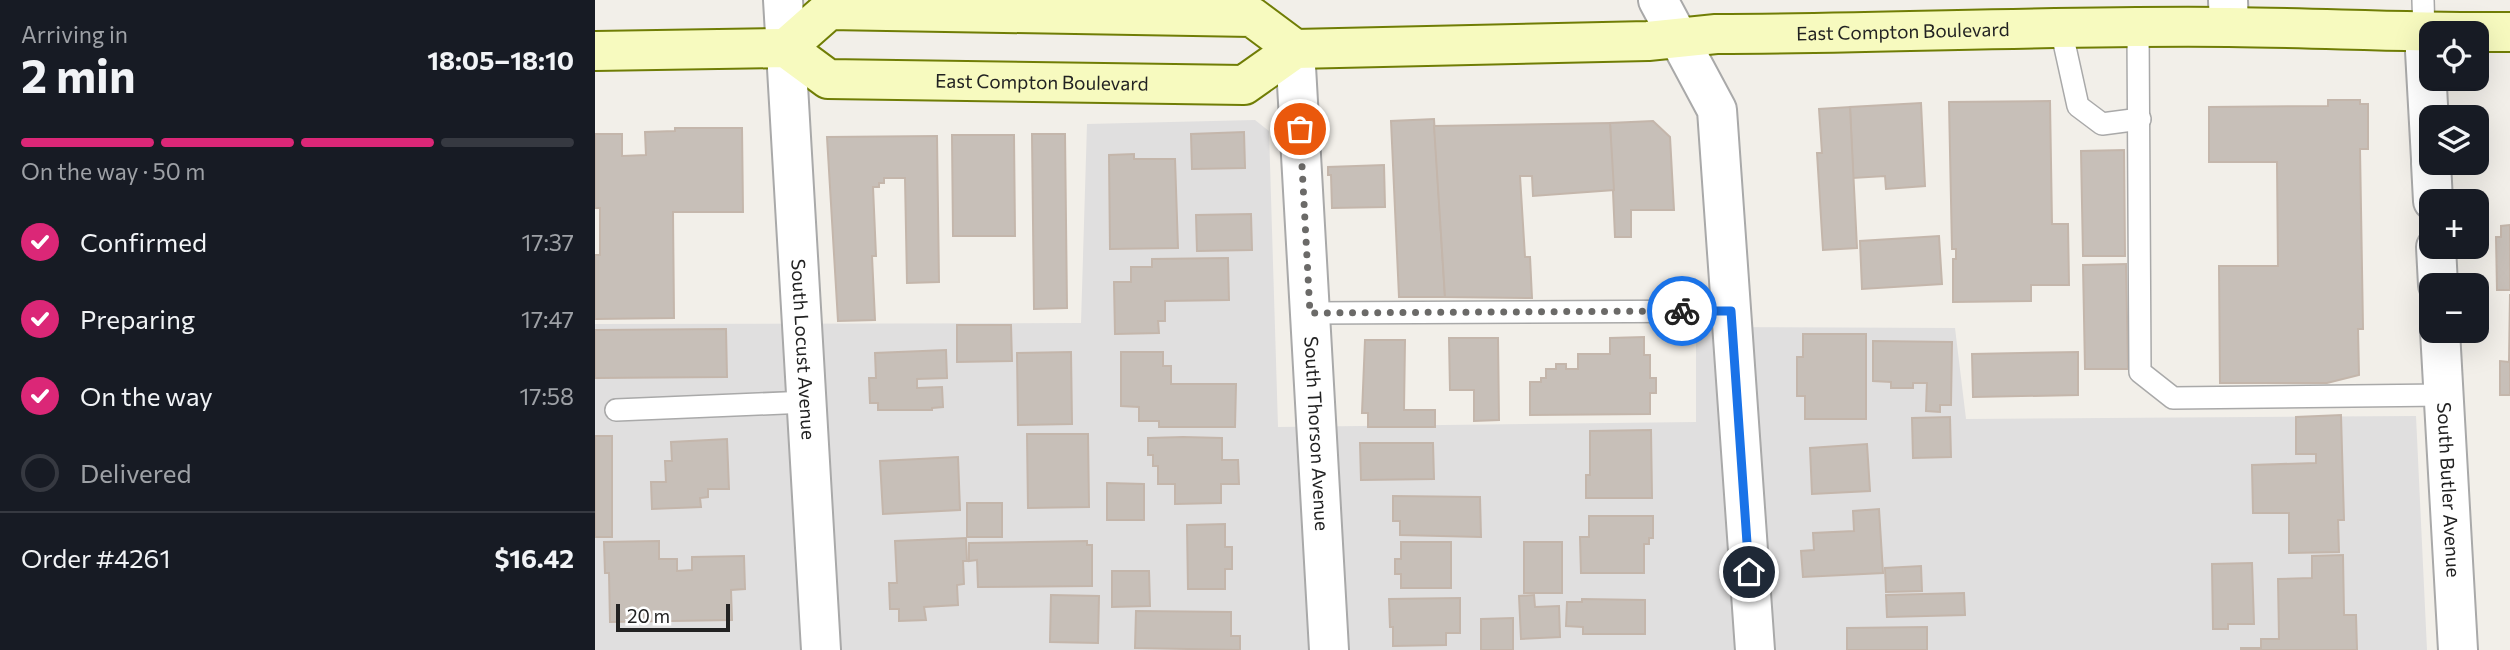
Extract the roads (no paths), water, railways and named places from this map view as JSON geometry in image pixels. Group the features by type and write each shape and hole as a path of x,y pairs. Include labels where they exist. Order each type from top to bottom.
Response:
{"main road":[{"path":"595,51 786,48 829,10 1252,17 1295,50"},
{"name":"East Compton Boulevard","path":"786,48 828,79 1244,85 1295,50 1678,38 1716,34 2138,28 2229,13 2423,17 2510,32"}],"street":[{"name":"South Locust Avenue","path":"783,0 821,650"},
{"path":"1658,0 1717,110 1755,650"},
{"path":"2423,17 2428,105"},
{"name":"South Thorson Avenue","path":"1295,50 1329,650"},
{"name":"South Butler Avenue","path":"2442,343 2458,650"}],"lane":[{"path":"2138,28 2140,372 2173,398 2444,395"},
{"path":"2061,29 2078,106 2102,124 2140,120"},
{"path":"1310,313 1731,311"},
{"path":"616,410 807,402"}]}
